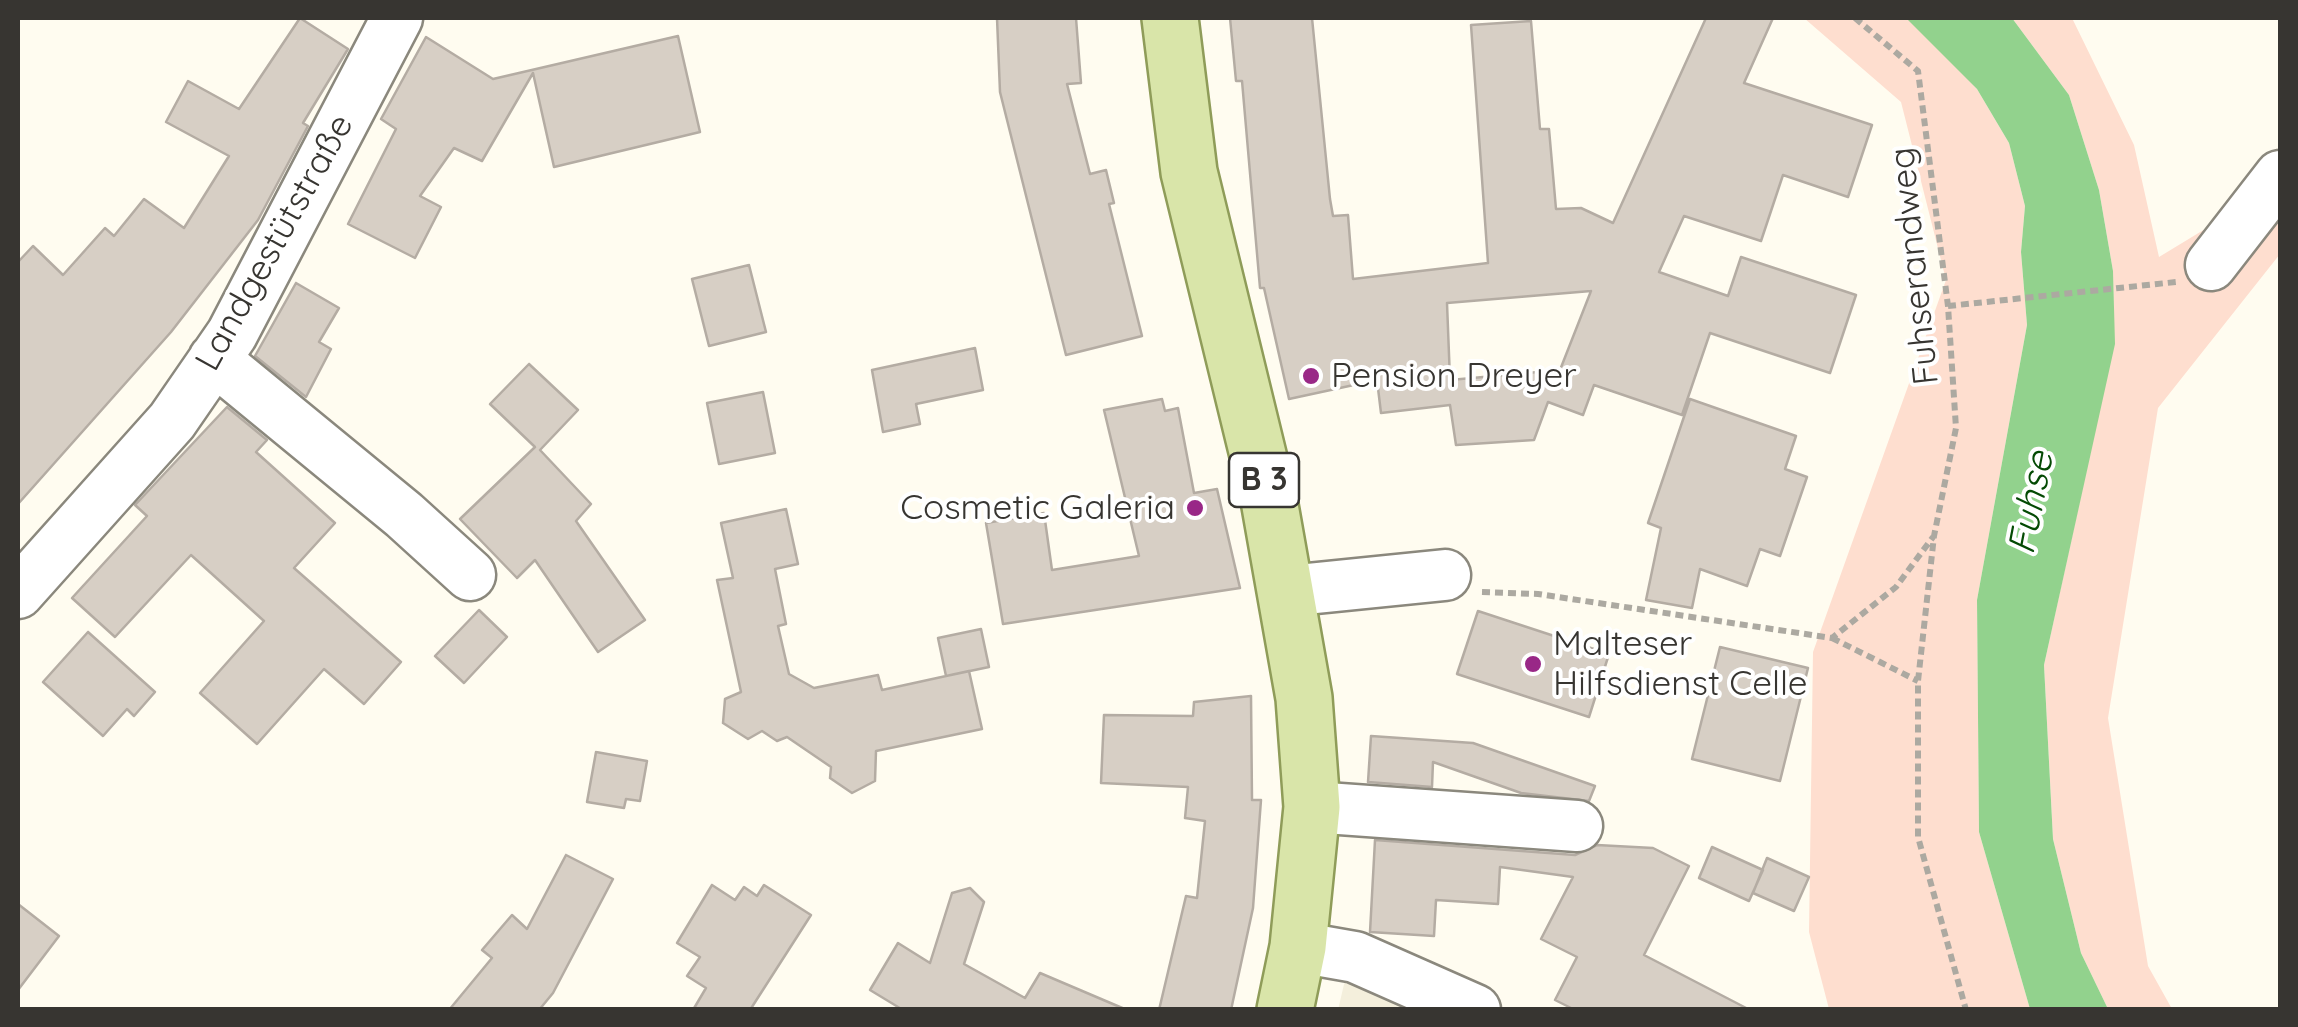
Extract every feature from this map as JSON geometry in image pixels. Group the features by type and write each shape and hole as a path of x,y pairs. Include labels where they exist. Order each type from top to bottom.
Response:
{"main road":[{"name":"B 3","path":"1170,18 1189,172 1269,500 1304,698 1312,807 1298,948 1285,1010"}],"street":[{"name":"Landgestütstraße","path":"18,593 172,421 232,334 397,18"},
{"path":"2211,266 2280,176"},
{"path":"214,359 470,575"},
{"path":"1287,592 1445,575"},
{"path":"1312,807 1577,826"},
{"path":"1298,948 1355,957 1476,1010"}],"path":[{"name":"Fuhserandweg","path":"1854,18 1918,71 1948,306 1956,428 1934,536 1918,681 1918,837 1966,1010"},
{"path":"1948,306 2162,286"},
{"name":"Fuhserandweg","path":"1832,638 1896,587 1934,536"},
{"path":"1445,575 1476,592 1538,594 1832,638 1918,681"}],"shaded area":[{"path":"1804,18 1906,18 1920,27 1977,89 2009,143 2025,206 2021,252 2027,325 1977,600 1979,832 2030,1009 1829,1009 1809,932 1813,652 1946,280 1901,102"},
{"path":"2012,18 2072,18 2134,145 2159,257 2215,223 2280,148 2280,254 2158,408 2108,718 2148,966 2172,1009 2108,1009 2081,953 2053,839 2044,665 2114,344 2113,271 2099,190 2069,95"},
{"path":"1345,980 1412,1010 1338,1010"}],"water":[{"name":"Fuhse","path":"1906,18 2012,18 2069,95 2099,190 2113,271 2115,344 2044,665 2053,839 2081,953 2108,1009 2030,1009 1979,832 1977,600 2027,325 2021,252 2025,206 2009,143 1977,89"}],"building":[{"path":"300,18 348,49 303,123 308,126 258,220 171,332 18,504 18,262 33,246 63,275 105,228 114,236 144,199 184,228 229,156 166,122 188,81 239,109"},
{"path":"997,18 1076,18 1081,83 1067,84 1090,174 1106,170 1114,203 1109,204 1142,336 1066,355 1000,92"},
{"path":"1230,18 1312,18 1330,199 1333,216 1348,215 1353,279 1488,263 1471,25 1531,21 1540,129 1549,129 1556,209 1581,208 1613,223 1706,18 1773,18 1744,83 1872,125 1848,197 1783,175 1761,241 1684,216 1659,272 1728,296 1741,257 1856,295 1830,373 1710,333 1682,415 1594,385 1583,415 1548,402 1534,440 1456,445 1450,405 1381,413 1377,380 1289,399 1264,288 1260,288 1242,81 1236,81","holes":["1591,291 1560,370 1450,380 1447,303"]},
{"path":"678,36 700,132 554,167 533,73 482,161 454,148 420,196 441,207 415,258 348,224 396,129 381,119 426,37 493,79"},
{"path":"749,265 766,332 709,346 692,279"},
{"path":"296,283 339,308 319,342 331,349 306,397 255,356"},
{"path":"975,348 983,390 916,404 920,424 883,432 872,370"},
{"path":"529,364 578,410 540,450 591,504 576,521 645,620 598,652 535,560 517,578 460,519 535,447 490,404"},
{"path":"763,392 775,453 719,464 707,403"},
{"path":"1162,399 1165,411 1178,408 1194,493 1217,489 1240,588 1003,624 986,523 1044,513 1052,570 1139,556 1104,410"},
{"path":"1690,399 1796,436 1785,469 1807,477 1780,556 1760,549 1747,586 1700,569 1692,608 1646,600 1661,528 1648,523"},
{"path":"227,407 267,440 256,452 335,523 294,568 401,662 364,704 324,669 257,744 200,693 264,621 191,555 115,637 72,598 147,516 135,505"},
{"path":"786,509 798,564 775,569 786,624 778,626 789,674 814,688 878,675 882,690 969,671 982,729 876,751 875,781 852,793 830,778 831,767 787,737 777,741 762,731 748,739 723,723 725,699 741,692 717,580 733,578 721,523"},
{"path":"479,610 507,637 464,683 435,656"},
{"name":"Malteser Hilfsdienst Celle","path":"1478,611 1609,654 1589,717 1457,674"},
{"path":"981,629 989,667 946,676 938,638"},
{"path":"88,632 155,692 134,716 127,709 103,736 43,682"},
{"path":"1720,647 1808,668 1780,781 1692,759"},
{"path":"1251,696 1252,800 1261,800 1253,908 1231,1010 1159,1010 1186,896 1197,898 1205,821 1185,818 1188,787 1101,783 1104,715 1193,716 1194,702"},
{"path":"1371,736 1473,743 1595,786 1589,801 1521,793 1433,762 1432,787 1368,782"},
{"path":"596,752 647,761 640,801 626,799 624,808 587,802"},
{"path":"1375,840 1575,855 1597,845 1653,848 1689,866 1644,955 1750,1010 1575,1010 1555,1000 1577,957 1541,939 1573,877 1500,867 1498,904 1436,900 1434,936 1370,932"},
{"path":"1712,847 1763,870 1749,901 1699,878"},
{"path":"566,855 613,879 553,993 539,1010 449,1010 492,958 482,950 512,915 527,929"},
{"path":"1767,858 1809,877 1794,911 1753,893"},
{"path":"712,885 735,900 744,887 757,896 764,885 811,915 750,1010 693,1010 706,988 687,976 700,957 677,943"},
{"path":"970,888 984,902 964,964 1025,998 1040,973 1127,1010 903,1010 870,990 898,943 930,963 952,893"},
{"path":"18,904 59,936 18,990"}],"place":[{"name":"Pension Dreyer","path":"1311,376"},
{"name":"Cosmetic Galeria","path":"1195,508"},
{"name":"Malteser Hilfsdienst Celle","path":"1533,664"}]}
